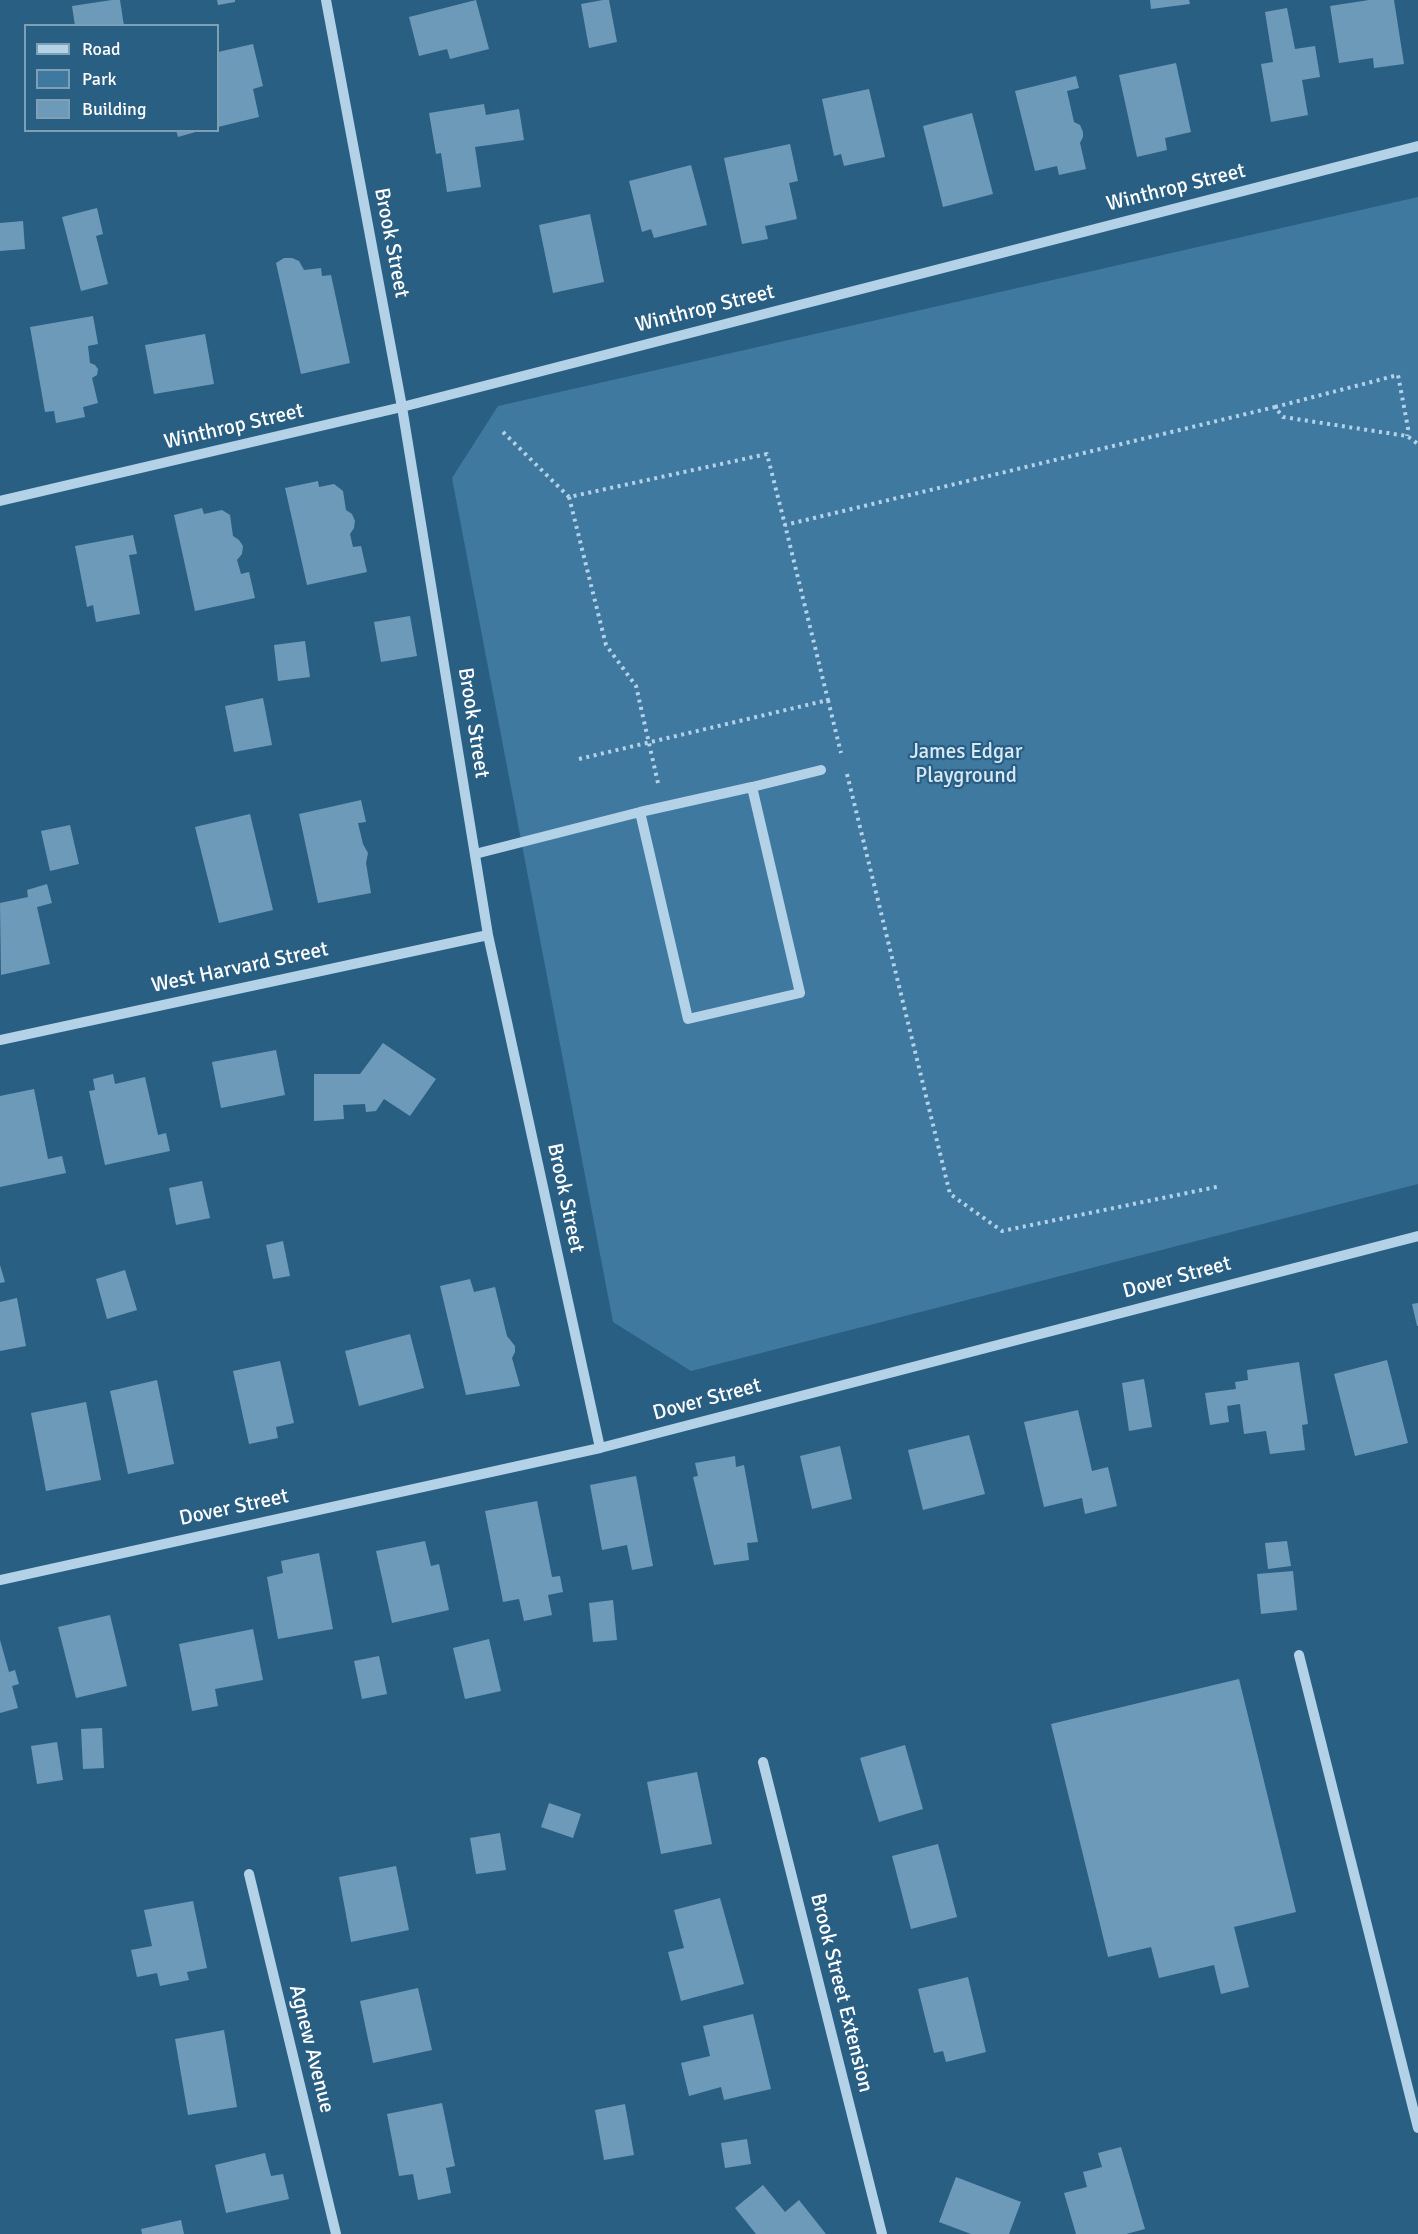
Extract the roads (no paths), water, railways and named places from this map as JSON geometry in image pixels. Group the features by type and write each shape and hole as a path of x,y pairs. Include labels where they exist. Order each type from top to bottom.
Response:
{"street":[{"name":"Brook Street","path":"326,0 402,407 488,934 600,1448"},
{"name":"Winthrop Street","path":"0,501 402,407 1418,146"},
{"path":"474,854 821,770"},
{"path":"640,812 688,1019 800,993 752,787"},
{"name":"West Harvard Street","path":"0,1040 488,934"},
{"name":"Dover Street","path":"0,1580 600,1448 1418,1236"},
{"path":"1299,1655 1418,2128"},
{"name":"Brook Street Extension","path":"763,1762 882,2234"},
{"name":"Agnew Avenue","path":"249,1874 336,2234"}],"park label":[{"name":"James Edgar Playground","path":"966,764"}]}
